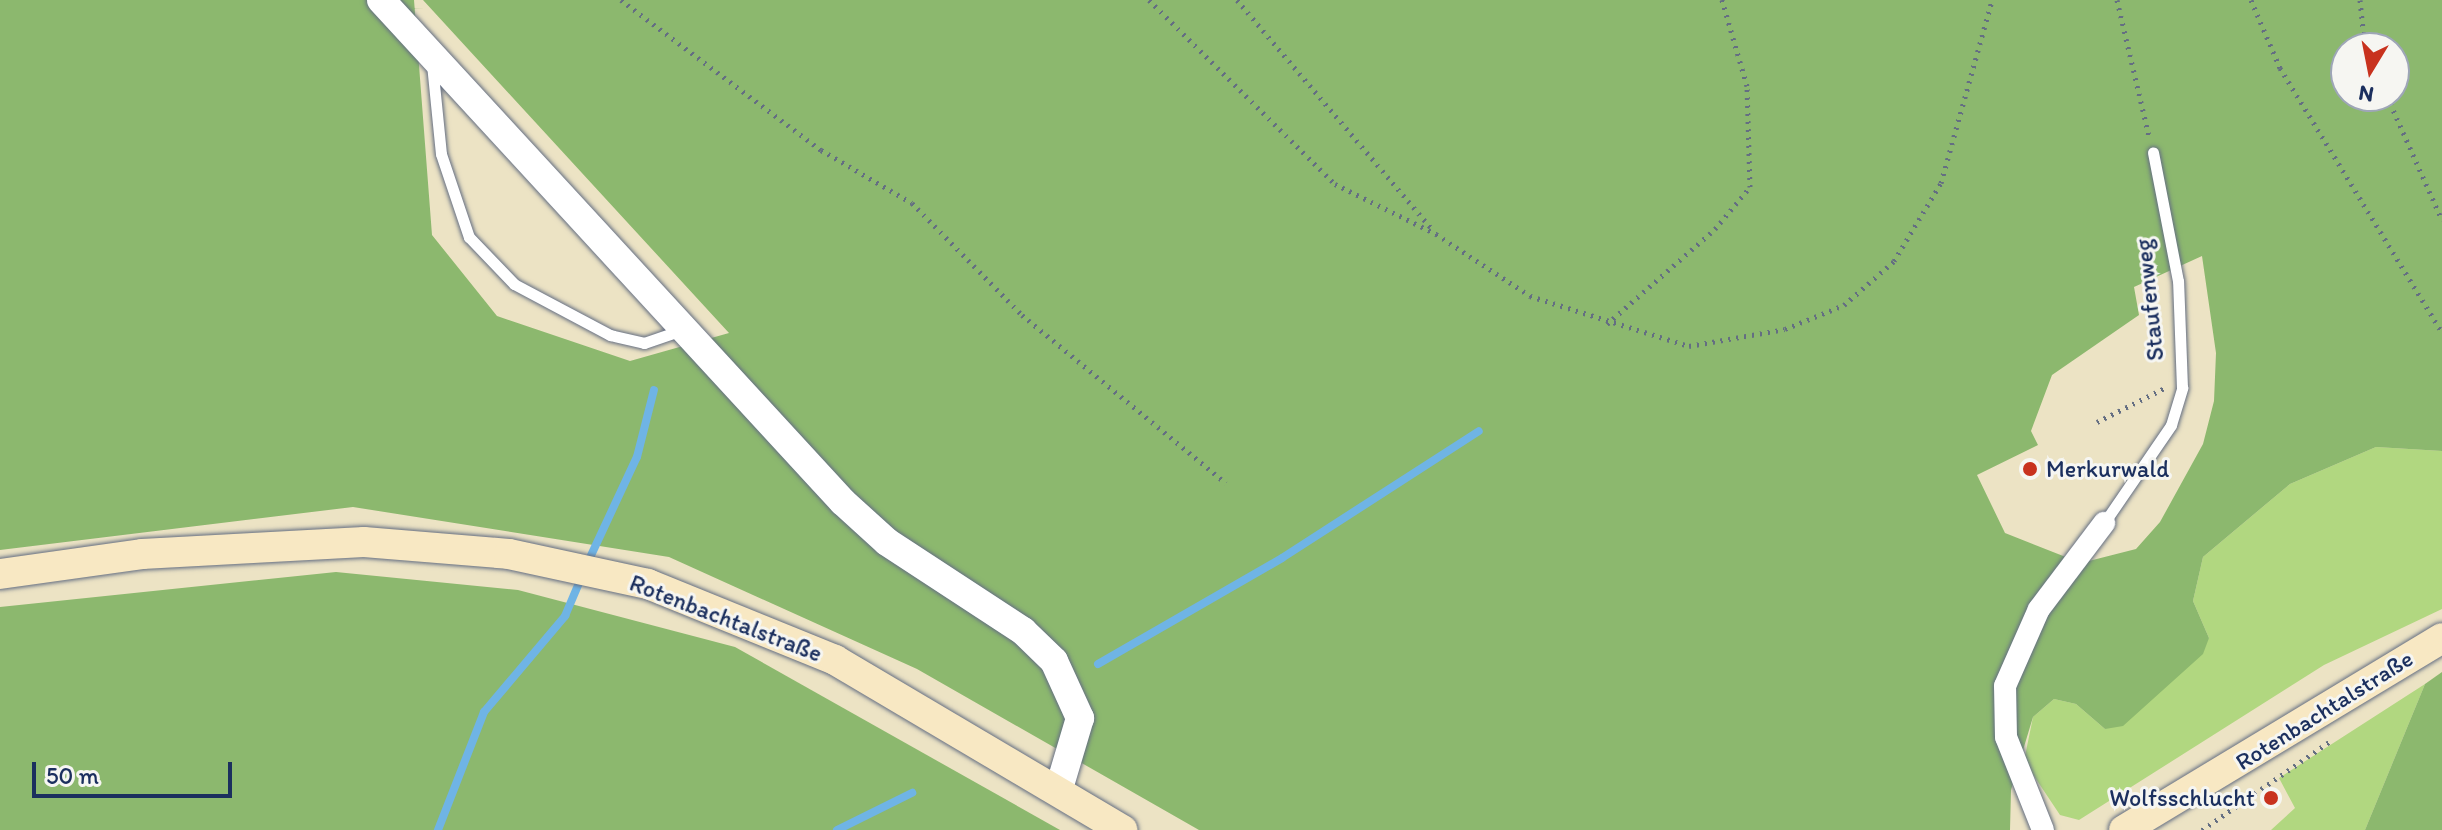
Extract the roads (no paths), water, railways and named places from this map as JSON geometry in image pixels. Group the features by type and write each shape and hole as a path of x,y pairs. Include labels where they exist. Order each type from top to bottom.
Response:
{"main road":[{"name":"Rotenbachtalstraße","path":"0,574 142,554 364,542 509,554 648,584 779,633 1123,830"},
{"name":"Rotenbachtalstraße","path":"2124,830 2442,638"}],"street":[{"path":"381,0 430,48 682,330 887,542 1023,631 1054,661 1080,718 1058,792"},
{"name":"Staufenweg","path":"2043,830 2006,737 2005,686 2039,609 2104,523"}],"lane":[{"path":"430,48 441,154 469,237 514,284 610,335 644,343 682,330"},
{"name":"Staufenweg","path":"2104,523 2171,425 2182,388 2178,281 2153,152"}],"waterway":[{"path":"587,564 637,457 654,390"},
{"path":"1098,664 1282,558 1479,431"},
{"path":"438,830 484,712 565,616 582,576"},
{"path":"837,830 912,793"}],"place":[{"name":"Merkurwald","path":"2030,469"},
{"name":"Wolfsschlucht","path":"2271,798"}]}
